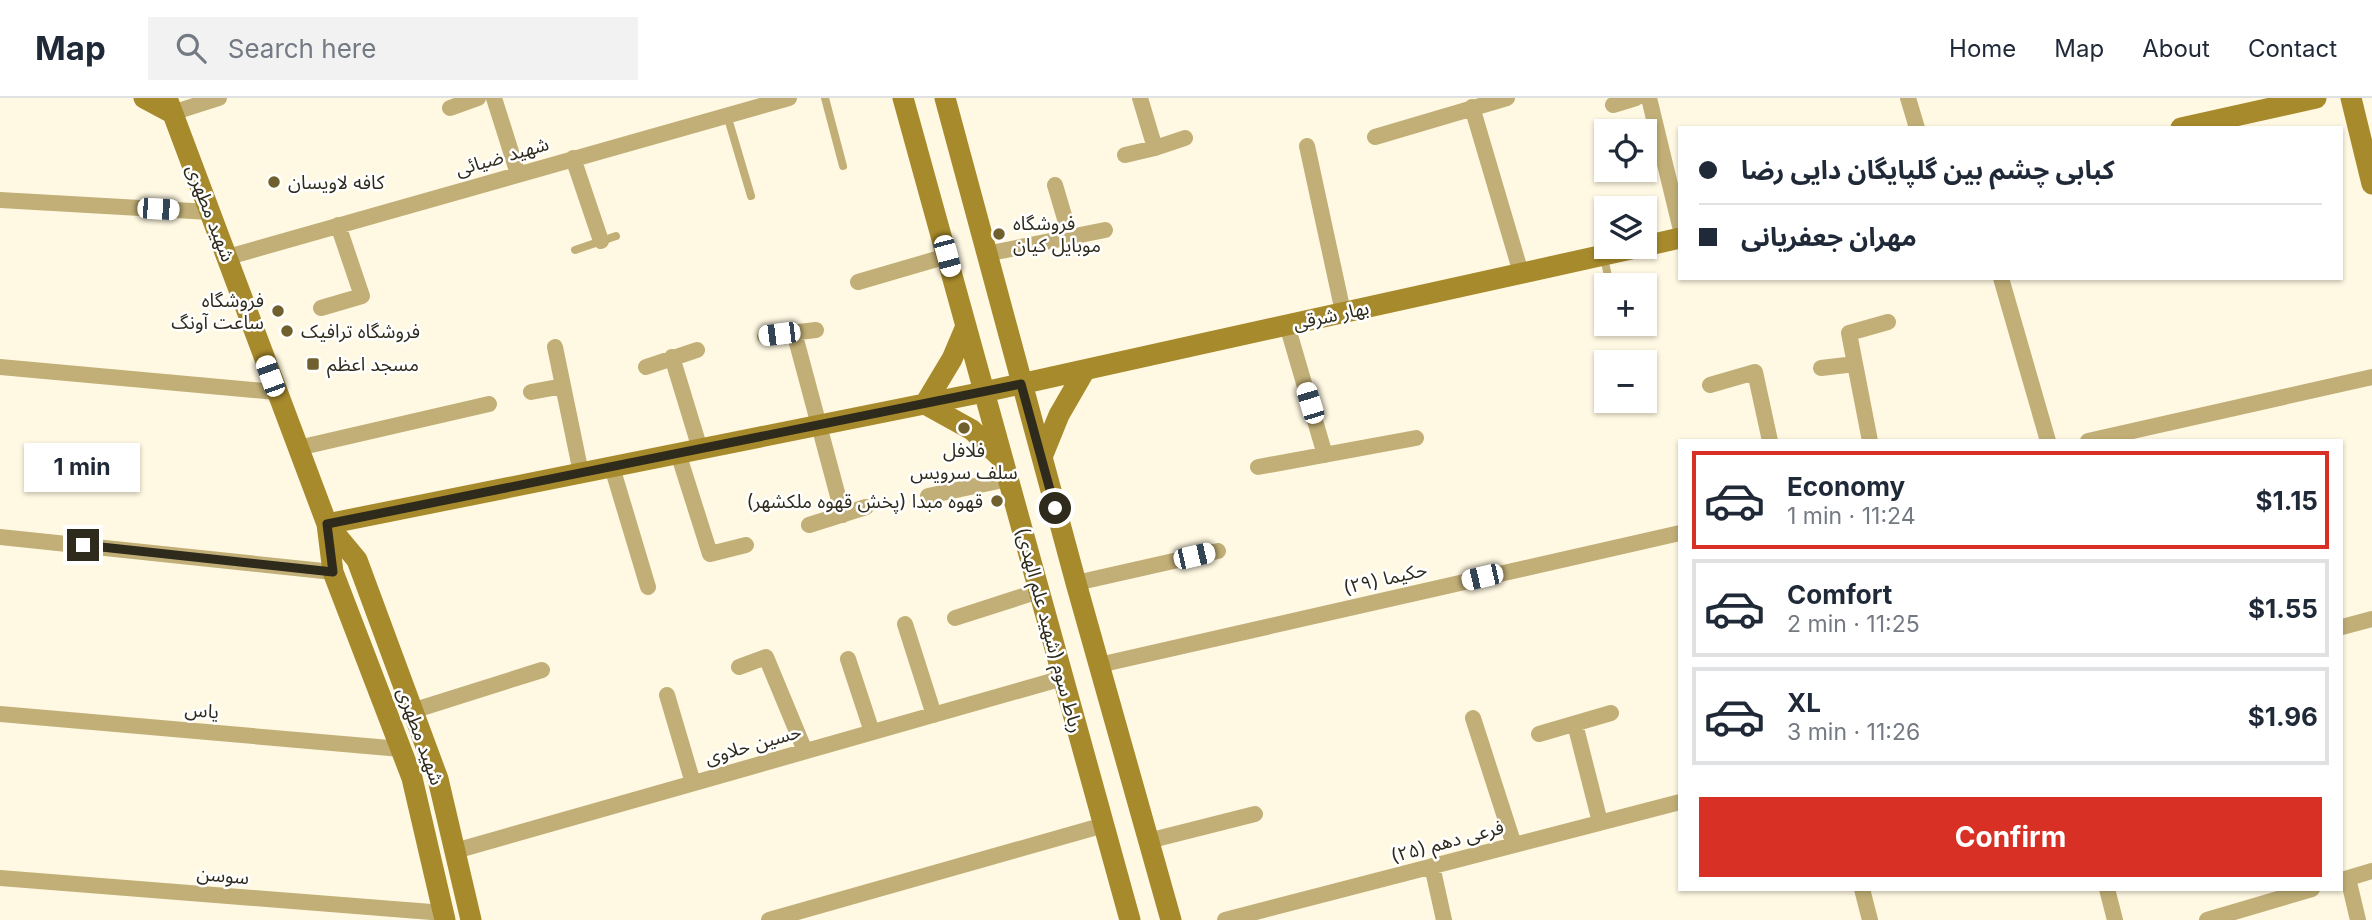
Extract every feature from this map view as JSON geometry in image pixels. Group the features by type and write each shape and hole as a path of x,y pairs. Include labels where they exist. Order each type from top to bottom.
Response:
{"main road":[{"path":"144,98 170,105"},
{"name":"رباط سوم (شهید علم الهدی)","path":"903,98 1130,920"},
{"name":"رباط سوم (شهید علم الهدی)","path":"945,98 1021,384 1171,920"},
{"path":"2190,126 2316,98"},
{"path":"2351,98 2372,184"},
{"name":"شهید مطهری","path":"170,105 327,524 333,572 412,778 444,917"},
{"name":"بهار شرقی","path":"1657,243 1678,238"},
{"name":"بهار شرقی","path":"327,524 984,392 1594,257"},
{"path":"966,326 952,359 925,404 972,430 1006,469"},
{"path":"1042,457 1059,415 1085,370"},
{"name":"شهید مطهری","path":"327,524 357,560 438,779 471,920"}],"street":[{"path":"170,105 219,98"},
{"path":"450,108 478,98"},
{"path":"494,98 518,174"},
{"path":"1140,98 1155,148"},
{"path":"1375,137 1507,98"},
{"path":"1613,105 1636,98"},
{"path":"1649,98 1678,218"},
{"path":"1908,98 1916,126"},
{"name":"شهید ضیائی","path":"228,257 784,99"},
{"path":"1472,107 1521,273"},
{"path":"1125,155 1185,138"},
{"path":"1307,146 1343,312"},
{"path":"573,158 608,239"},
{"path":"1055,185 1070,236"},
{"path":"0,200 210,212"},
{"path":"321,308 362,296 338,225"},
{"path":"986,254 1105,230"},
{"path":"858,282 947,256"},
{"path":"2002,280 2047,439"},
{"path":"1870,439 1849,333 1888,322"},
{"path":"1287,325 1325,455"},
{"path":"765,336 816,330"},
{"path":"794,332 843,515"},
{"path":"555,347 581,473"},
{"path":"646,367 697,350"},
{"path":"672,357 699,449"},
{"path":"1821,368 1855,364"},
{"path":"0,367 276,393"},
{"path":"1710,385 1755,372 1770,439"},
{"path":"2097,439 2372,377"},
{"path":"531,392 563,386"},
{"path":"298,448 489,404"},
{"path":"1258,467 1416,438"},
{"path":"678,453 710,554 746,545"},
{"path":"612,467 648,587"},
{"path":"928,496 1006,469"},
{"path":"809,525 866,507"},
{"name":"حکیما (۲۹)","path":"1099,665 1678,533"},
{"path":"0,537 333,572"},
{"path":"1076,583 1218,551"},
{"path":"955,618 1039,591"},
{"path":"2343,627 2372,619"},
{"path":"905,624 934,715"},
{"path":"738,667 766,657 805,751"},
{"path":"848,659 872,732"},
{"path":"412,711 542,670"},
{"name":"حسین حلاوی","path":"455,851 1063,678"},
{"path":"667,695 693,783"},
{"path":"1539,734 1611,713"},
{"name":"یاس","path":"0,714 401,748"},
{"path":"1473,718 1514,845"},
{"path":"1576,724 1600,822"},
{"name":"فرعی دهم (۲۵)","path":"1225,920 1678,802"},
{"path":"1149,841 1255,814"},
{"path":"769,920 1104,825"},
{"path":"1432,866 1444,920"},
{"path":"2358,920 2345,879 2372,871"},
{"name":"سوسن","path":"0,878 444,917"},
{"path":"1863,891 1870,920"},
{"path":"2108,891 2115,920"},
{"path":"2207,920 2305,891"}],"lane":[{"path":"825,98 843,166"},
{"path":"727,115 751,196"},
{"path":"575,250 608,239"}],"place":[{"name":"کافه لاویسان","path":"274,182"},
{"name":"فروشگاه موبایل کیان","path":"999,234"},
{"name":"فروشگاه ساعت آونگ","path":"278,311"},
{"name":"فروشگاه ترافیک","path":"287,331"},
{"name":"مسجد اعظم","path":"313,364"},
{"name":"فلافل سلف سرویس","path":"964,428"},
{"name":"قهوه مبدا (پخش قهوه ملکشهر)","path":"997,501"}],"route":[{"path":"83,545 333,572 327,524 1021,384 1055,508"}]}
